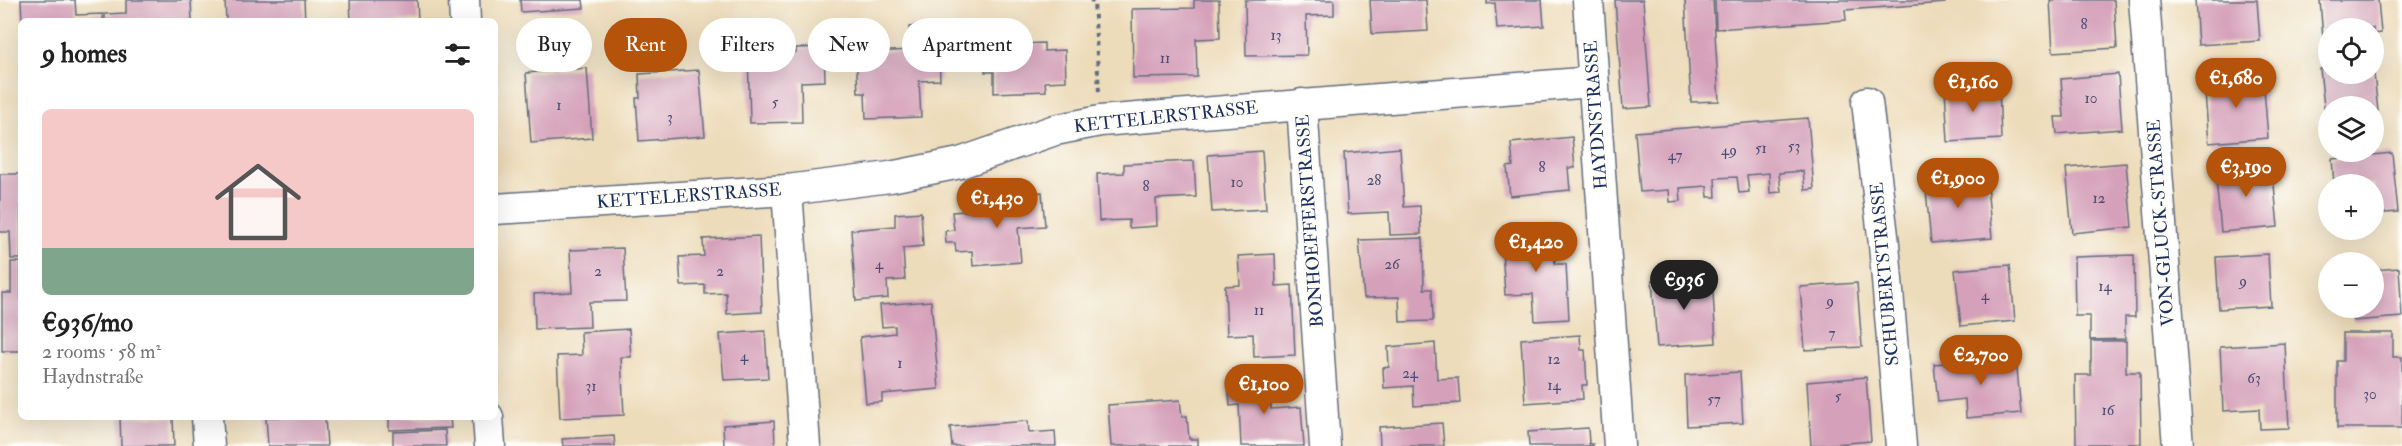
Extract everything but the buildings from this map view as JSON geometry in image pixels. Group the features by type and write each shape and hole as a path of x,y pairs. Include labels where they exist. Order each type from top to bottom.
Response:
{"street":[{"path":"464,0 465,18"},
{"name":"HAYDNSTRASSE","path":"1588,0 1619,446"},
{"name":"VON-GLUCK-STRASSE","path":"2144,0 2178,446"},
{"name":"KETTELERSTRASSE","path":"498,209 787,190 934,170 1054,130 1100,121 1593,82"},
{"name":"SCHUBERTSTRASSE","path":"1868,102 1884,244 1901,446"},
{"name":"BONHOEFFERSTRASSE","path":"1302,104 1325,446"},
{"path":"787,190 805,446"},
{"path":"207,420 209,446"},
{"path":"488,420 490,446"}],"path":[{"path":"1089,0 1094,1 1100,121"}]}
